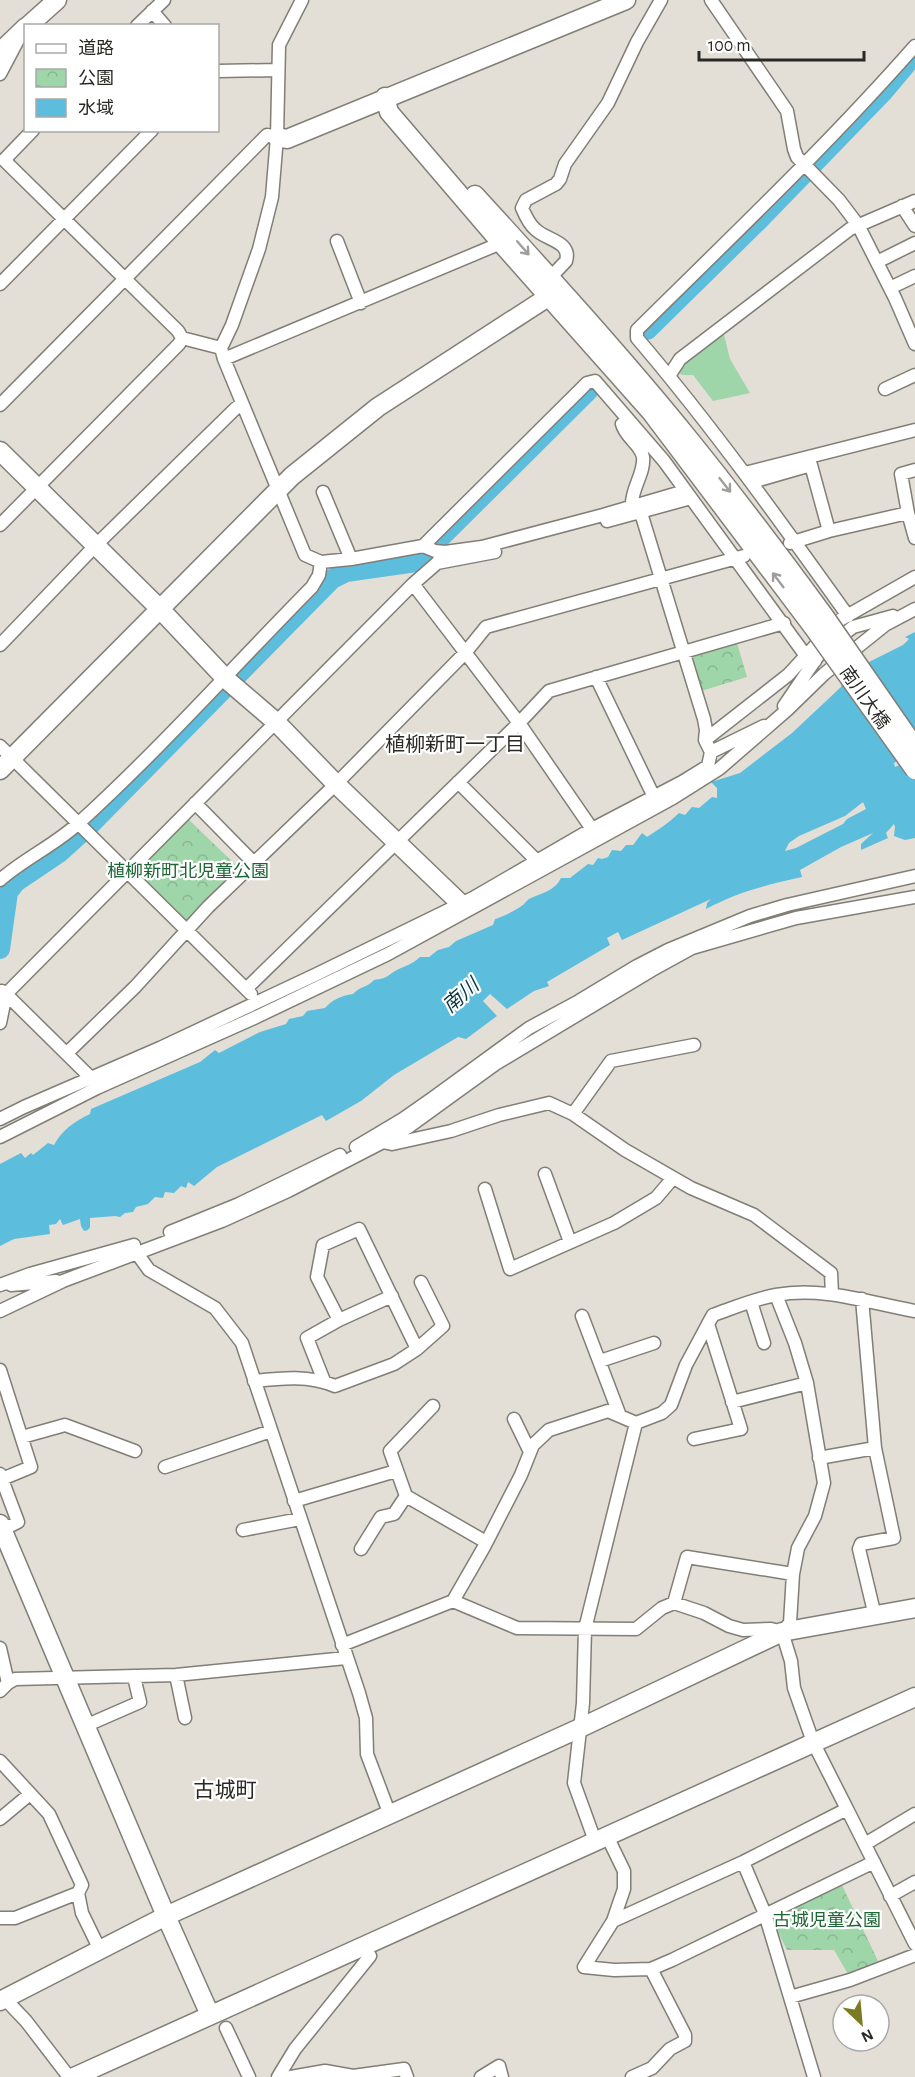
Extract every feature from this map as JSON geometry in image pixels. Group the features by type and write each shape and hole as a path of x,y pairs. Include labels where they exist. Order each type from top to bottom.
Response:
{"street":[{"path":"30,24 57,0"},
{"path":"139,24 164,0"},
{"path":"302,0 279,45 277,137 272,197 259,249 223,354 305,555 321,562 433,552 476,556 688,495"},
{"path":"0,405 267,135 287,139 626,0"},
{"path":"548,297 550,278 566,261 567,253 561,244 535,230 524,213 523,204 526,200 556,184 560,179 565,164 608,103 637,42 661,0"},
{"path":"711,0 788,111 794,149 858,225 890,288 910,316 915,344"},
{"path":"152,11 163,24"},
{"path":"0,51 24,29"},
{"path":"0,74 24,29"},
{"path":"848,616 792,542 748,477 637,338 637,330 808,168 915,46"},
{"path":"219,71 278,70"},
{"path":"385,97 389,112 501,243 651,412 684,444"},
{"path":"385,97 403,111 454,172 610,345 819,622"},
{"path":"31,132 2,158 178,331 182,338 223,354 361,303 501,243"},
{"path":"0,284 150,132"},
{"path":"669,376 680,359 850,229 915,201"},
{"path":"902,206 915,226"},
{"path":"337,241 361,303"},
{"path":"877,262 915,243"},
{"path":"890,288 915,276"},
{"path":"240,1024 240,1017 262,1005 259,1001 82,827 4,758 160,609 292,476 378,407 548,297"},
{"path":"0,525 179,344 182,338"},
{"path":"885,389 915,375"},
{"path":"0,1023 2,991 127,873 413,584 433,552 587,383 595,381 664,461 688,495 740,557 810,658"},
{"path":"0,645 95,546 242,404"},
{"path":"0,1119 90,1077 160,1048 461,904 708,766 711,752 705,740 704,719 661,580 632,498 643,461 642,453 623,430 622,424 628,419"},
{"path":"664,461 707,426"},
{"path":"748,477 915,430"},
{"path":"0,450 160,609 229,682 276,722 336,784 461,904"},
{"path":"748,477 811,465 829,531"},
{"path":"915,470 901,474 915,538"},
{"path":"323,492 351,559"},
{"path":"792,542 908,513"},
{"path":"67,1053 135,987 208,907 336,784 465,653 486,627 740,557"},
{"path":"0,880 82,827 182,724 229,682 312,587 319,575 321,562"},
{"path":"711,752 773,723 810,658 838,621 915,577"},
{"path":"413,584 519,723 592,829"},
{"path":"705,740 853,627 913,610"},
{"path":"0,1137 97,1088 388,954 663,804 719,769 773,723 824,674 885,625 913,610"},
{"name":"南川大橋","path":"819,622 915,747"},
{"name":"南川大橋","path":"819,622 915,770"},
{"path":"246,989 549,691 784,623"},
{"path":"596,677 654,797"},
{"path":"458,782 538,861"},
{"path":"195,803 254,863"},
{"path":"0,1285 30,1274 126,1248 164,1234 239,1204 341,1155 403,1119 529,1028 668,950 750,916 787,905 915,876"},
{"path":"898,880 915,884"},
{"path":"0,1311 63,1281 210,1226 279,1196 383,1142 410,1126 497,1063 692,948 796,918 915,897"},
{"path":"2,991 90,1077"},
{"path":"531,1043 534,1033 553,1021 558,1012"},
{"path":"573,1114 611,1060 694,1046"},
{"path":"383,1142 392,1144 439,1134 499,1115 549,1103 573,1114 626,1150 691,1188 754,1215 831,1273 832,1294"},
{"path":"546,1174 570,1242"},
{"path":"485,1189 510,1269 614,1222 656,1198 673,1178"},
{"path":"339,1320 317,1277 323,1245 358,1229 417,1349"},
{"path":"136,1252 149,1270 215,1308 242,1343 366,1718 367,1754 390,1815"},
{"path":"0,1285 63,1281"},
{"path":"254,1381 291,1377 324,1381 335,1386 393,1364 417,1349 443,1326 421,1282"},
{"path":"342,1645 453,1601 521,1475 533,1445 549,1430 608,1411 636,1423 662,1413 671,1405 686,1365 713,1315 776,1295 796,1293 832,1294 915,1311"},
{"path":"776,1295 795,1342 807,1383 824,1483 815,1516 798,1548 793,1575 790,1623 782,1632"},
{"path":"324,1381 307,1338 339,1320 392,1296"},
{"path":"862,1299 875,1448 894,1539 861,1544 859,1549 875,1616"},
{"path":"751,1302 764,1343"},
{"path":"582,1316 621,1416"},
{"path":"694,1439 741,1429 708,1324"},
{"path":"600,1361 654,1343"},
{"path":"0,1370 31,1467 1,1477 18,1522 1,1528 210,2015"},
{"path":"732,1402 807,1383"},
{"path":"433,1407 390,1451 396,1471 406,1496 486,1542"},
{"path":"514,1419 530,1452"},
{"path":"636,1423 585,1629 583,1703 574,1782 601,1838 624,1871 624,1889 613,1921 584,1967 614,1970 651,1969 874,1862"},
{"path":"22,1437 65,1425 135,1451"},
{"path":"165,1467 271,1431"},
{"path":"819,1458 875,1448"},
{"path":"294,1501 396,1471"},
{"path":"361,1549 381,1517 394,1514 406,1496"},
{"path":"243,1530 300,1519"},
{"path":"674,1603 687,1557 793,1575"},
{"path":"453,1601 517,1628 636,1629 662,1608 674,1603 743,1630 771,1629 782,1632"},
{"path":"69,2077 26,2020 2,2000 166,1916 580,1728 782,1632 915,1608"},
{"path":"782,1632 791,1661 794,1688 813,1742 915,1944"},
{"path":"0,1648 4,1687"},
{"path":"4,1687 15,1679 176,1675 346,1658"},
{"path":"176,1675 185,1718"},
{"path":"85,1726 140,1702 134,1677"},
{"path":"74,2077 915,1696"},
{"path":"0,1761 49,1814 82,1885 78,1893 82,1913 100,1950"},
{"path":"0,1819 30,1794"},
{"path":"613,1921 743,1862 847,1809"},
{"path":"865,1844 915,1814"},
{"path":"743,1862 765,1914 814,2077"},
{"path":"890,1896 915,1882"},
{"path":"0,1918 15,1918 78,1893"},
{"path":"278,2077 294,2049 370,1956 363,1945"},
{"path":"790,1997 850,1980 915,1955"},
{"path":"632,2077 652,2068 670,2049 685,2041 686,2035 651,1969"},
{"path":"226,2028 249,2077"},
{"path":"481,2077 499,2066 502,2077"},
{"path":"291,2077 325,2071 353,2076 404,2069 407,2077"}],"green space":[{"path":"722,327 730,359 750,393 713,401 693,375 678,373 685,362"},
{"path":"737,643 747,677 698,692 689,657"},
{"name":"植柳新町北児童公園","path":"184,815 244,873 191,925 127,873"},
{"name":"古城児童公園","path":"840,1881 878,1961 849,1976 834,1950 787,1950 770,1916"}],"water":[{"name":"南川","path":"915,632 915,750 894,763 895,767 915,758 915,838 905,840 894,836 894,824 886,833 888,838 861,850 861,844 873,833 841,847 800,870 802,877 752,890 706,909 711,899 622,940 618,932 607,938 610,945 547,982 549,986 534,991 507,1009 490,994 483,1001 497,1016 466,1039 458,1037 394,1075 361,1101 326,1121 322,1115 217,1167 194,1186 188,1182 186,1188 181,1186 174,1193 165,1192 163,1198 155,1197 148,1204 136,1207 133,1212 125,1213 120,1217 90,1218 88,1230 84,1231 80,1219 63,1225 60,1219 56,1224 49,1225 50,1234 14,1239 0,1246 0,1164 21,1153 25,1158 31,1153 33,1155 48,1143 54,1145 69,1127 90,1114 91,1109 200,1062 215,1050 219,1053 260,1032 286,1024 289,1019 303,1016 307,1011 325,1008 337,998 353,994 374,980 385,978 420,957 429,957 456,941 493,925 495,919 544,893 561,878 570,878 588,864 593,865 598,858 608,857 612,850 621,851 626,845 633,845 642,833 647,837 679,813 685,815 692,807 699,808 712,797 717,798 717,788 711,782 740,773 792,733 841,687 842,682 867,663 903,645 909,639 905,637","holes":["863,802 866,809 847,819 843,824 796,848 785,851 789,843 799,836 845,816"]}],"waterway":[{"path":"647,330 758,221 883,92 915,54"},
{"path":"0,949 8,892 16,882 59,853 91,824 332,579 346,572 416,562 589,390"}],"district":[{"name":"植柳新町一丁目","path":"455,745"},
{"name":"古城町","path":"225,1790"}]}
